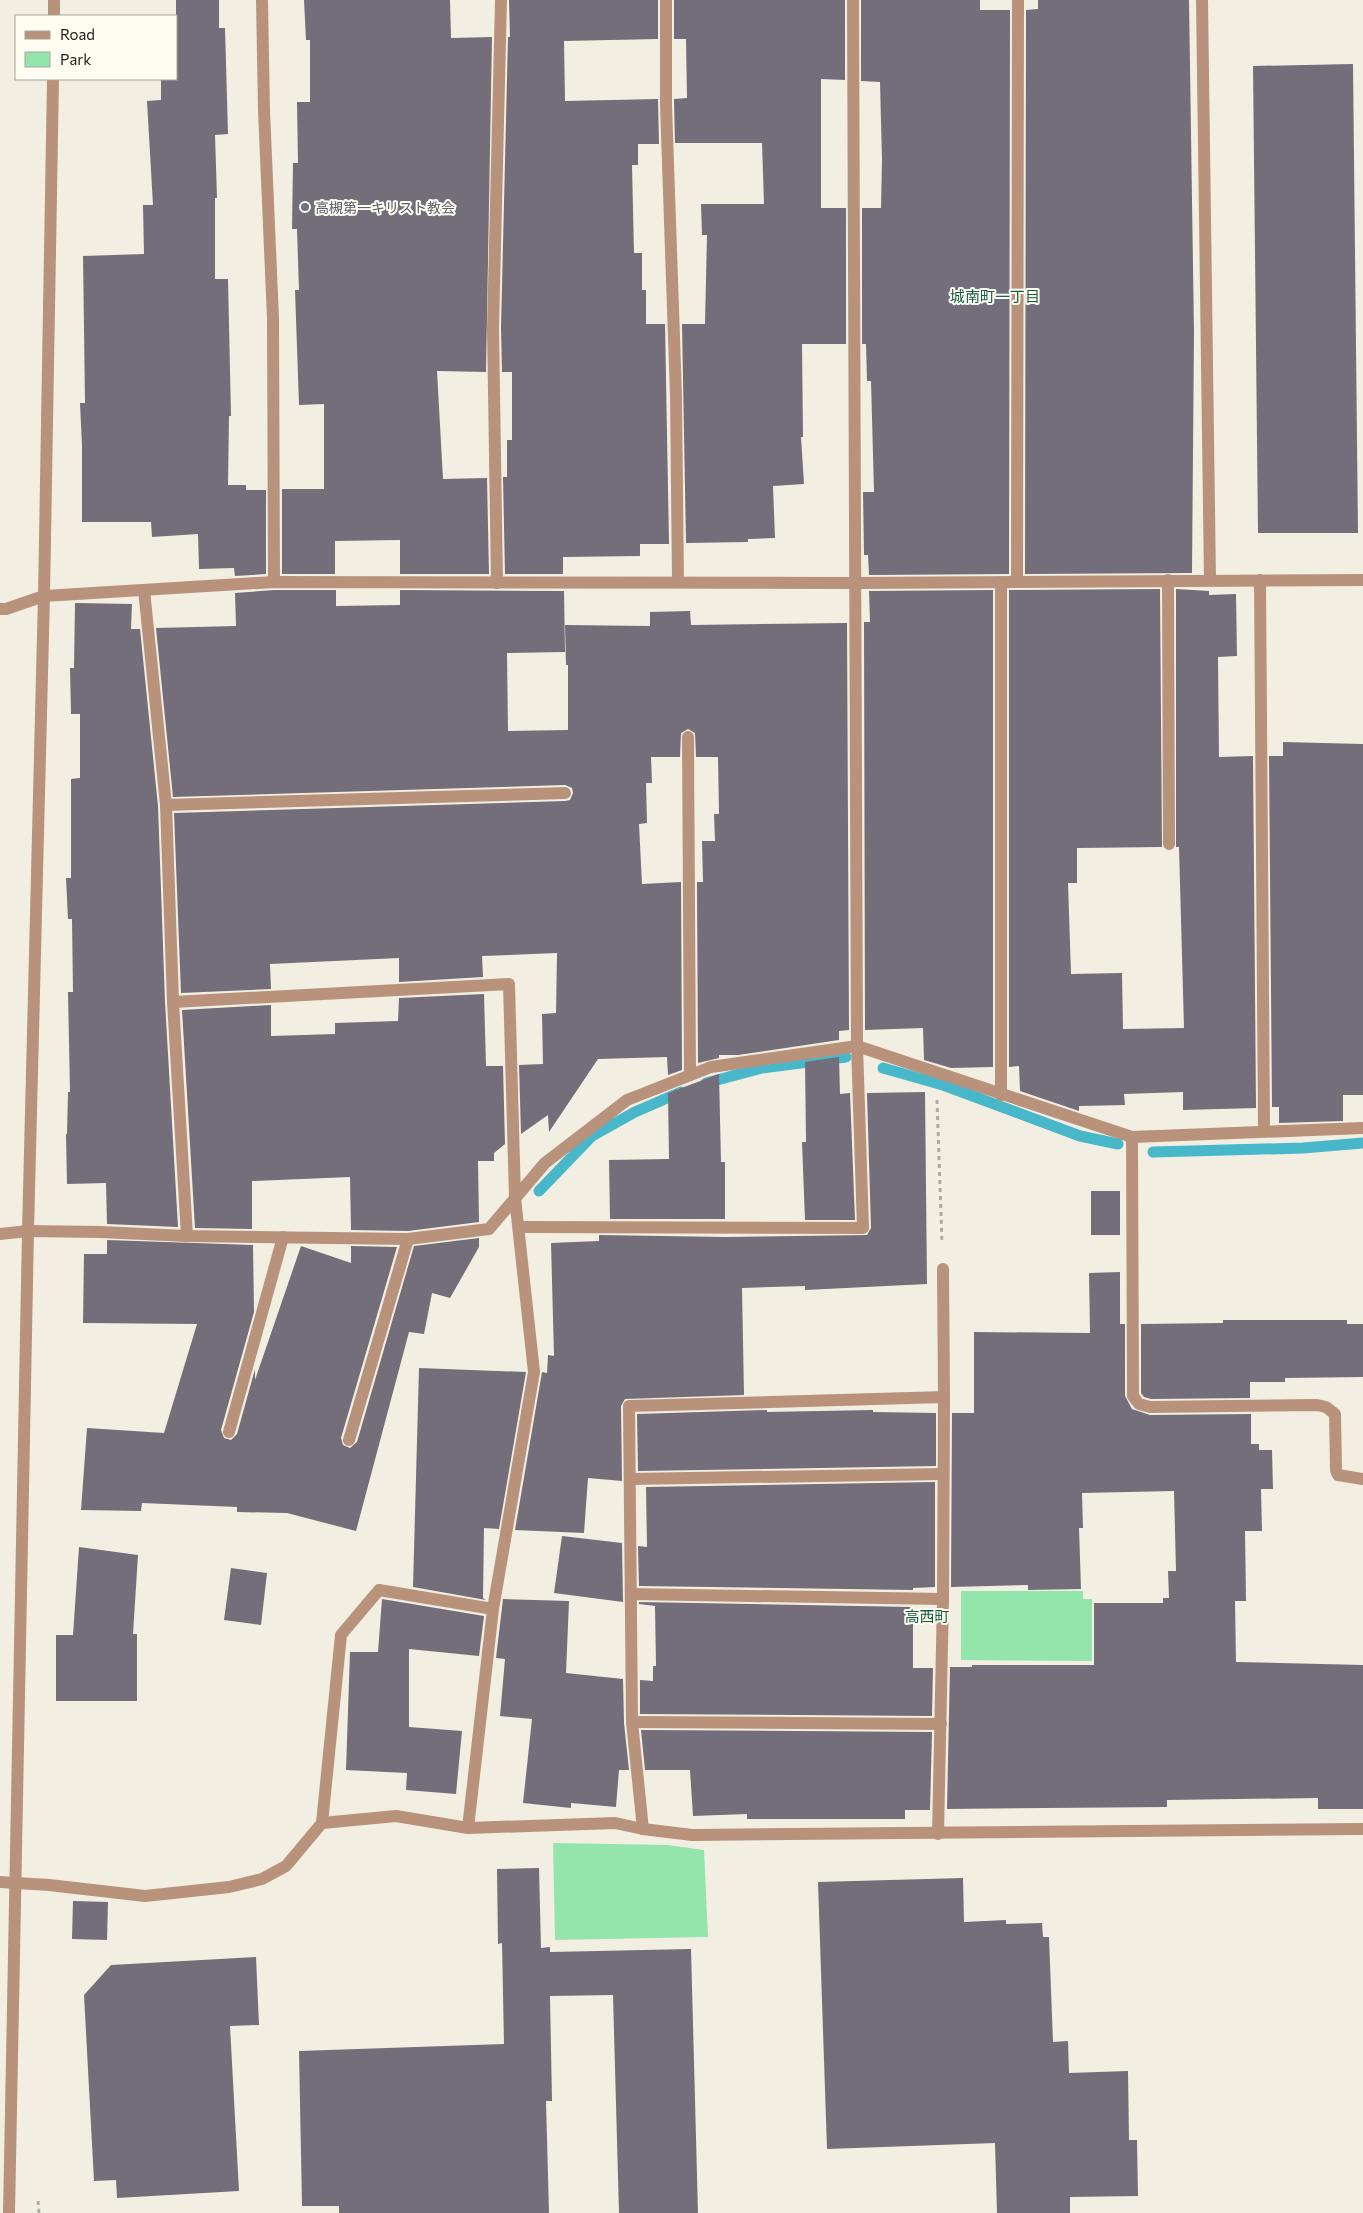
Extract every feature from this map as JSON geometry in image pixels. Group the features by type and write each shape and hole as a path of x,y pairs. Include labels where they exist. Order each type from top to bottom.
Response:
{"street":[{"path":"54,0 54,15"},
{"path":"262,0 264,111 273,318 274,582"},
{"path":"497,583 493,328 501,0"},
{"path":"666,0 666,105 676,396 678,582"},
{"path":"518,1227 862,1228 857,1046 853,0"},
{"path":"1016,582 1018,0"},
{"path":"1202,0 1210,580"},
{"path":"9,2213 28,1231 44,596 53,80"},
{"path":"1168,580 1168,844"},
{"path":"0,609 6,609 44,596 274,582 854,584 1168,580 1363,580"},
{"path":"1260,580 1264,1131"},
{"path":"1001,582 1001,1095"},
{"path":"144,590 166,805 173,1002 187,1236"},
{"path":"688,737 690,1075"},
{"path":"166,805 565,793"},
{"path":"173,1002 509,984 516,1198 534,1372 493,1610 468,1828"},
{"path":"0,1234 28,1231 187,1236 408,1239 488,1229 546,1163 627,1100 711,1067 857,1046 936,1074 1132,1137 1362,1128"},
{"path":"1132,1137 1134,1396 1139,1404 1150,1406 1317,1405 1326,1407 1336,1414 1336,1470 1338,1475 1363,1479"},
{"path":"229,1432 282,1237"},
{"path":"349,1440 408,1239"},
{"path":"938,1834 943,1599 943,1269"},
{"path":"643,1830 632,1722 630,1406 944,1398"},
{"path":"630,1479 943,1474"},
{"path":"0,1882 145,1896 229,1887 262,1879 286,1866 322,1824 341,1635 379,1590 493,1610"},
{"path":"631,1594 943,1599"},
{"path":"632,1722 941,1724"},
{"path":"322,1824 396,1816 468,1828 615,1823 643,1830 692,1836 1363,1829"}],"path":[{"path":"936,1074 943,1269"}],"green space":[{"path":"961,1591 1083,1591 1083,1599 1092,1599 1092,1661 961,1660"},
{"path":"553,1843 668,1845 704,1850 708,1937 555,1940"}],"building":[{"path":"176,0 219,0 219,28 225,28 228,134 215,135 217,198 215,198 215,279 228,279 231,416 229,416 228,485 246,485 246,490 266,490 266,574 235,576 234,568 199,569 198,534 152,537 151,522 82,522 80,403 85,403 83,256 144,254 143,205 153,205 147,101 161,100 161,80 178,80 178,15 176,15"},
{"path":"304,0 450,0 451,38 492,37 486,372 437,371 443,479 487,478 489,574 400,574 400,540 335,541 335,574 282,574 282,489 324,489 324,404 299,405 295,290 299,290 297,229 292,229 293,163 298,163 297,102 310,102 310,40 306,40"},
{"path":"509,0 658,0 658,39 564,41 565,101 658,99 659,144 638,144 638,165 632,165 634,253 642,253 642,290 646,290 646,324 665,324 669,544 640,544 640,556 563,557 563,574 505,574 503,477 507,477 507,440 512,440 512,372 502,372 501,328 508,37 510,37"},
{"path":"674,0 845,0 845,80 821,79 821,208 846,208 846,344 802,344 803,437 801,437 804,484 773,486 775,538 748,539 748,542 686,543 682,324 705,324 707,235 702,235 701,204 764,204 762,143 675,143 674,99 687,98 686,39 674,39"},
{"path":"861,0 980,0 980,10 1010,10 1009,574 869,575 868,555 864,555 863,492 874,492 871,381 867,381 866,344 862,344 862,208 881,208 882,160 880,82 861,81"},
{"path":"1038,0 1189,0 1194,333 1192,573 1025,574 1026,10 1038,9"},
{"path":"1353,64 1358,533 1258,533 1253,66"},
{"path":"1160,589 1162,847 1077,848 1077,883 1068,883 1071,974 1122,973 1123,1029 1184,1028 1179,847 1176,847 1176,589 1209,591 1209,595 1236,594 1237,656 1218,657 1219,757 1253,756 1256,1108 1183,1110 1183,1092 1124,1094 1125,1105 1079,1106 1079,1111 1020,1091 1019,1066 1009,1067 1009,590"},
{"path":"274,590 336,590 336,606 400,605 400,590 564,591 565,652 507,653 508,731 568,730 568,665 566,665 565,625 650,626 650,612 690,611 691,625 847,623 849,1030 839,1031 839,1040 738,1055 719,1055 719,1058 698,1063 697,882 703,882 702,841 715,841 714,814 719,814 718,757 696,757 695,733 688,729 681,733 680,757 651,757 652,783 646,783 647,823 639,824 642,884 681,882 682,1070 668,1075 667,1057 598,1059 549,1132 548,1115 521,1134 519,1065 543,1064 542,1014 556,1013 557,953 482,956 483,977 399,982 399,958 270,964 271,989 181,993 174,813 565,801 570,800 573,793 572,788 565,785 173,797 156,628 236,626 235,593"},
{"path":"993,590 993,1067 951,1068 924,1060 923,1028 865,1030 864,622 870,622 869,591"},
{"path":"75,603 132,604 131,629 140,629 158,806 165,1002 178,1227 107,1224 106,1183 67,1184 66,1134 68,1092 70,1092 68,992 73,992 72,919 68,919 66,878 71,878 71,779 80,778 80,714 71,714 70,668 74,668"},
{"path":"1283,742 1363,744 1363,1095 1343,1095 1343,1121 1279,1123 1279,1107 1272,1107 1269,756 1283,756"},
{"path":"484,994 486,1066 503,1066 505,1144 494,1153 494,1161 478,1161 479,1222 408,1231 351,1230 350,1177 252,1181 252,1229 195,1228 182,1010 271,1005 271,1036 335,1034 335,1023 398,1021 399,998"},
{"path":"839,1057 840,1094 850,1093 855,1220 805,1220 802,1142 806,1142 805,1062"},
{"path":"719,1074 721,1162 725,1162 725,1219 610,1219 609,1160 669,1159 668,1093"},
{"path":"925,1092 927,1284 805,1290 805,1286 742,1288 744,1395 625,1399 621,1406 622,1481 588,1478 584,1533 515,1530 542,1372 547,1373 548,1355 554,1356 551,1243 599,1241 599,1235 725,1237 867,1235 871,1228 867,1093"},
{"path":"1091,1191 1120,1191 1120,1235 1091,1235"},
{"path":"479,1238 479,1247 450,1298 432,1293 424,1334 409,1332 356,1531 287,1513 237,1512 237,1507 142,1503 141,1511 81,1510 87,1428 164,1433 197,1324 83,1323 84,1254 107,1254 107,1240 253,1245 254,1312 221,1430 224,1438 231,1440 237,1434 255,1369 255,1380 301,1246 351,1263 351,1246 397,1247 341,1438 343,1445 350,1448 357,1442 414,1246"},
{"path":"1120,1272 1120,1324 1125,1324 1125,1396 1132,1409 1150,1415 1251,1414 1251,1444 1259,1444 1259,1450 1272,1450 1273,1489 1261,1489 1262,1531 1245,1531 1246,1601 1235,1601 1236,1662 1363,1665 1363,1809 1318,1809 1318,1798 1167,1800 1167,1807 947,1809 950,1667 972,1667 972,1665 1094,1665 1094,1603 1163,1603 1163,1598 1169,1598 1168,1571 1176,1571 1174,1491 1082,1493 1083,1528 1079,1528 1081,1589 1028,1590 1028,1585 951,1587 952,1413 974,1413 974,1332 1090,1333 1089,1273"},
{"path":"1223,1320 1347,1320 1347,1324 1363,1324 1363,1377 1285,1378 1285,1382 1250,1382 1250,1398 1151,1399 1144,1397 1141,1393 1141,1324 1223,1323"},
{"path":"419,1368 526,1372 499,1529 484,1528 483,1598 486,1600 413,1587"},
{"path":"767,1410 767,1412 873,1410 873,1412 936,1413 936,1466 638,1471 637,1414"},
{"path":"935,1482 935,1587 913,1588 913,1590 639,1586 638,1546 647,1547 646,1487"},
{"path":"562,1536 622,1543 623,1602 554,1593"},
{"path":"79,1547 138,1555 133,1634 137,1634 137,1701 56,1701 56,1635 73,1635"},
{"path":"231,1568 267,1573 261,1625 224,1620"},
{"path":"382,1599 484,1616 479,1656 409,1649 409,1727 462,1731 456,1794 406,1790 407,1773 346,1770 350,1652 378,1652"},
{"path":"503,1599 569,1601 566,1673 623,1679 624,1723 629,1770 619,1770 616,1807 571,1803 571,1808 523,1803 532,1719 500,1716 505,1659 496,1658"},
{"path":"639,1602 913,1607 913,1668 933,1668 932,1716 640,1714 640,1680 653,1681 653,1666 656,1666 655,1606 639,1604"},
{"path":"641,1730 932,1732 930,1810 905,1810 905,1819 747,1819 747,1814 693,1816 690,1770 645,1770"},
{"path":"539,1868 541,1948 550,1947 550,1952 691,1949 698,2213 619,2213 613,1995 550,1996 552,2101 546,2101 549,2213 339,2213 339,2206 302,2206 299,2051 504,2044 502,1943 498,1944 497,1869"},
{"path":"963,1878 964,1922 1006,1920 1006,1924 1042,1923 1043,1937 1049,1937 1053,2042 1068,2041 1069,2073 1128,2071 1129,2140 1137,2140 1138,2196 1070,2197 1070,2213 997,2213 995,2143 827,2149 818,1882"},
{"path":"73,1901 108,1902 107,1940 72,1939"},
{"path":"256,1957 259,2025 230,2026 239,2191 117,2198 116,2180 94,2181 84,1995 111,1965"}],"waterway":[{"path":"706,1083 762,1068 846,1057"},
{"path":"883,1068 943,1085 1080,1136 1118,1144"},
{"path":"539,1191 592,1136 635,1112 681,1092"},
{"path":"1153,1152 1303,1148 1363,1143"}],"place":[{"name":"高槻第一キリスト教会","path":"305,207"}],"district":[{"name":"城南町一丁目","path":"995,296"},
{"name":"高西町","path":"927,1616"}]}
